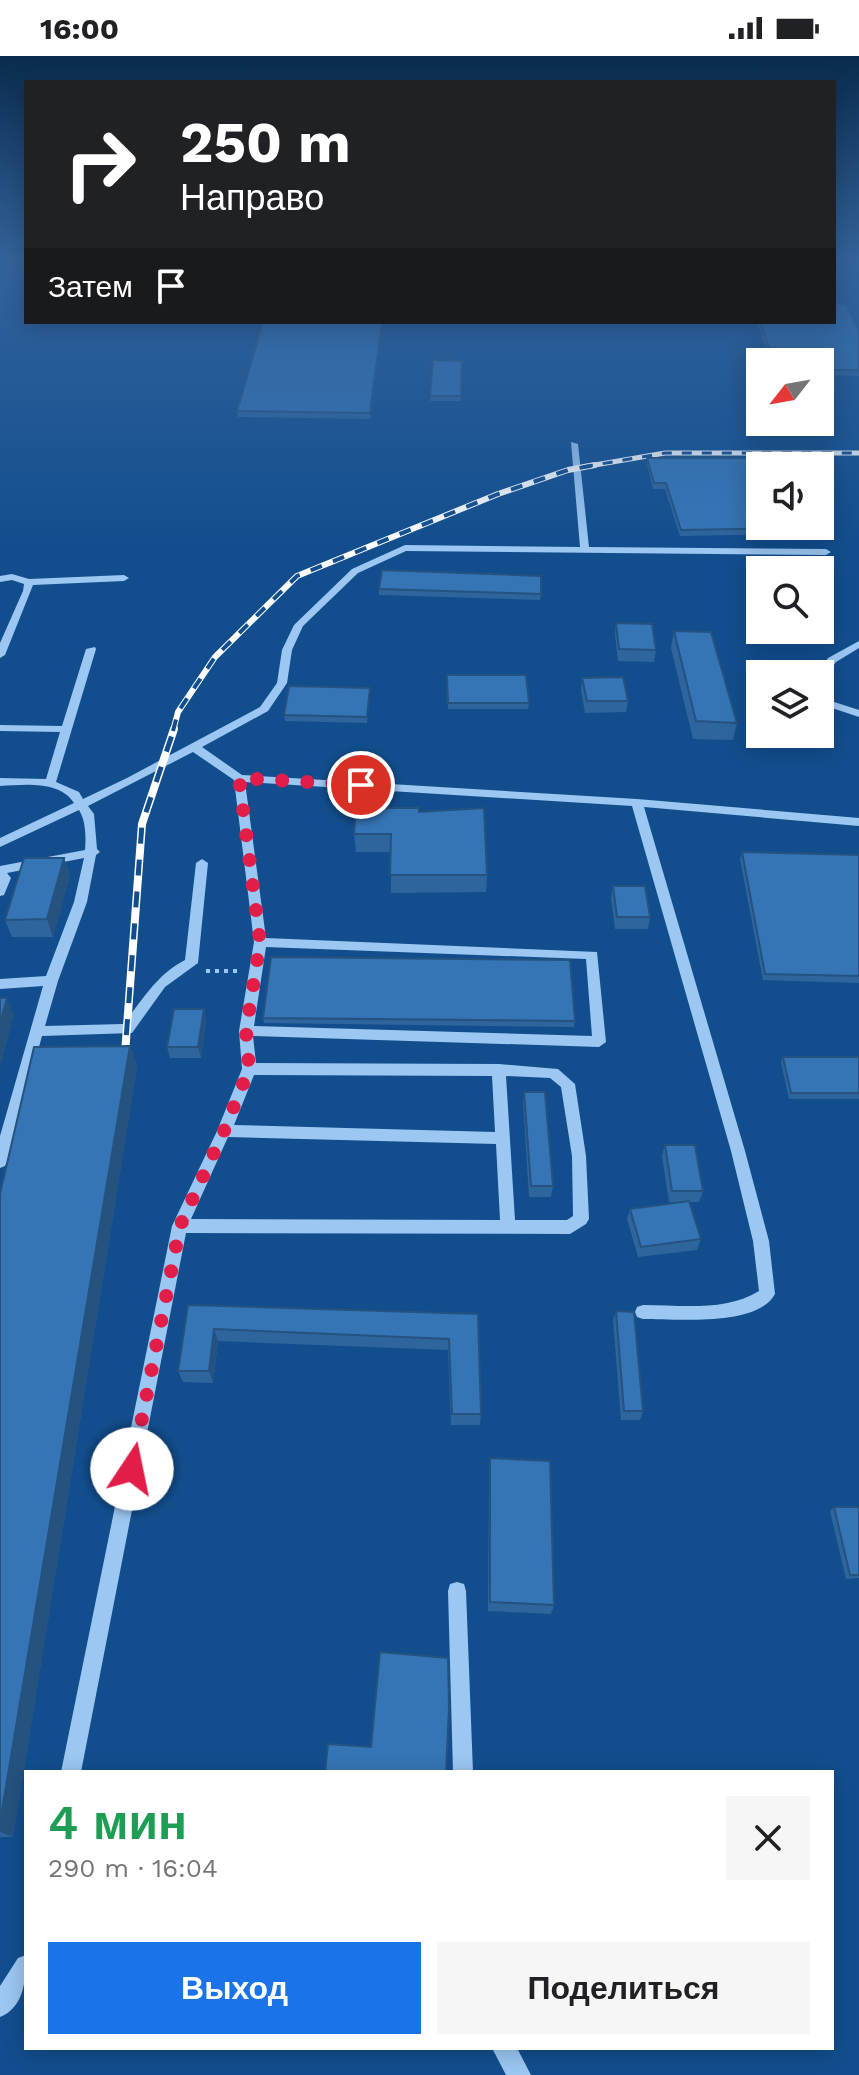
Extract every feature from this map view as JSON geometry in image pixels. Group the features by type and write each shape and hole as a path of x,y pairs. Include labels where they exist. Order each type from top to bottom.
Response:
{"lane":[{"path":"574,444 585,549"},
{"path":"0,843 83,805 264,709 282,683 287,650 299,625 355,571 405,548 826,552"},
{"path":"0,579 12,577 29,582 124,578"},
{"path":"0,655 29,582"},
{"path":"832,660 859,644"},
{"path":"50,783 91,649"},
{"path":"834,705 859,714"},
{"path":"0,728 68,729"},
{"path":"194,747 239,778 637,803 859,822"},
{"path":"71,1770 180,1226 249,1069 246,1031 260,942 239,778"},
{"path":"0,782 50,783 72,793 83,805 94,829 94,852 51,981 0,1162"},
{"path":"637,803 742,1166 761,1241 767,1294 755,1304 735,1310 643,1312"},
{"path":"0,892 5,878 0,871 94,852"},
{"path":"37,1031 127,1029 141,1013 154,988 172,971 191,963 202,863"},
{"path":"246,1031 599,1042 592,955 260,942"},
{"path":"0,984 51,981"},
{"path":"180,1226 508,1226 577,1224 581,1219 583,1202 568,1084 553,1073 249,1069"},
{"path":"499,1070 508,1226"},
{"path":"224,1131 503,1138"},
{"path":"457,1591 463,1770"},
{"path":"0,2006 24,1969"},
{"path":"505,2050 519,2075"}],"path":[{"path":"191,963 204,971 256,971"}],"building":[{"path":"253,356 377,356 370,413 237,411"},
{"path":"834,356 859,356 859,370 834,370"},
{"path":"433,360 462,361 461,396 430,396"},
{"path":"647,458 746,458 746,529 681,530 666,483 654,483"},
{"path":"382,570 541,576 541,594 379,589"},
{"path":"616,623 652,624 656,650 619,649"},
{"path":"674,631 711,632 737,723 696,721"},
{"path":"447,675 526,675 529,703 448,703"},
{"path":"623,677 628,701 587,701 582,678"},
{"path":"289,686 370,688 367,717 284,715"},
{"path":"356,808 419,808 419,812 484,808 487,875 390,875 391,834 354,834"},
{"path":"742,852 859,855 859,976 765,974"},
{"path":"24,858 64,858 47,919 5,920"},
{"path":"613,886 645,886 650,917 617,917"},
{"path":"271,957 570,960 575,1021 263,1018"},
{"path":"0,998 7,998 0,1024"},
{"path":"174,1009 204,1009 198,1047 167,1047"},
{"path":"130,1046 0,1822 0,1194 34,1047"},
{"path":"783,1057 859,1057 859,1093 791,1093"},
{"path":"524,1092 545,1092 553,1186 531,1186"},
{"path":"665,1145 695,1145 703,1191 672,1191"},
{"path":"689,1201 701,1239 641,1247 630,1209"},
{"path":"188,1305 478,1314 481,1414 452,1414 449,1339 214,1329 209,1371 178,1371"},
{"path":"616,1311 634,1312 643,1411 624,1411"},
{"path":"490,1458 550,1461 554,1605 490,1602"},
{"path":"834,1507 859,1507 859,1575 850,1575"},
{"path":"380,1652 448,1658 446,1770 325,1770 328,1744 371,1747"}],"railway":[{"path":"583,467 665,453 859,453"},
{"path":"173,731 178,712 215,657 297,576 498,494 568,470 595,465"},
{"path":"124,1067 142,824 174,729"}],"route":[{"path":"132,1469 180,1226 249,1069 246,1031 260,942 239,778 361,785"}]}
